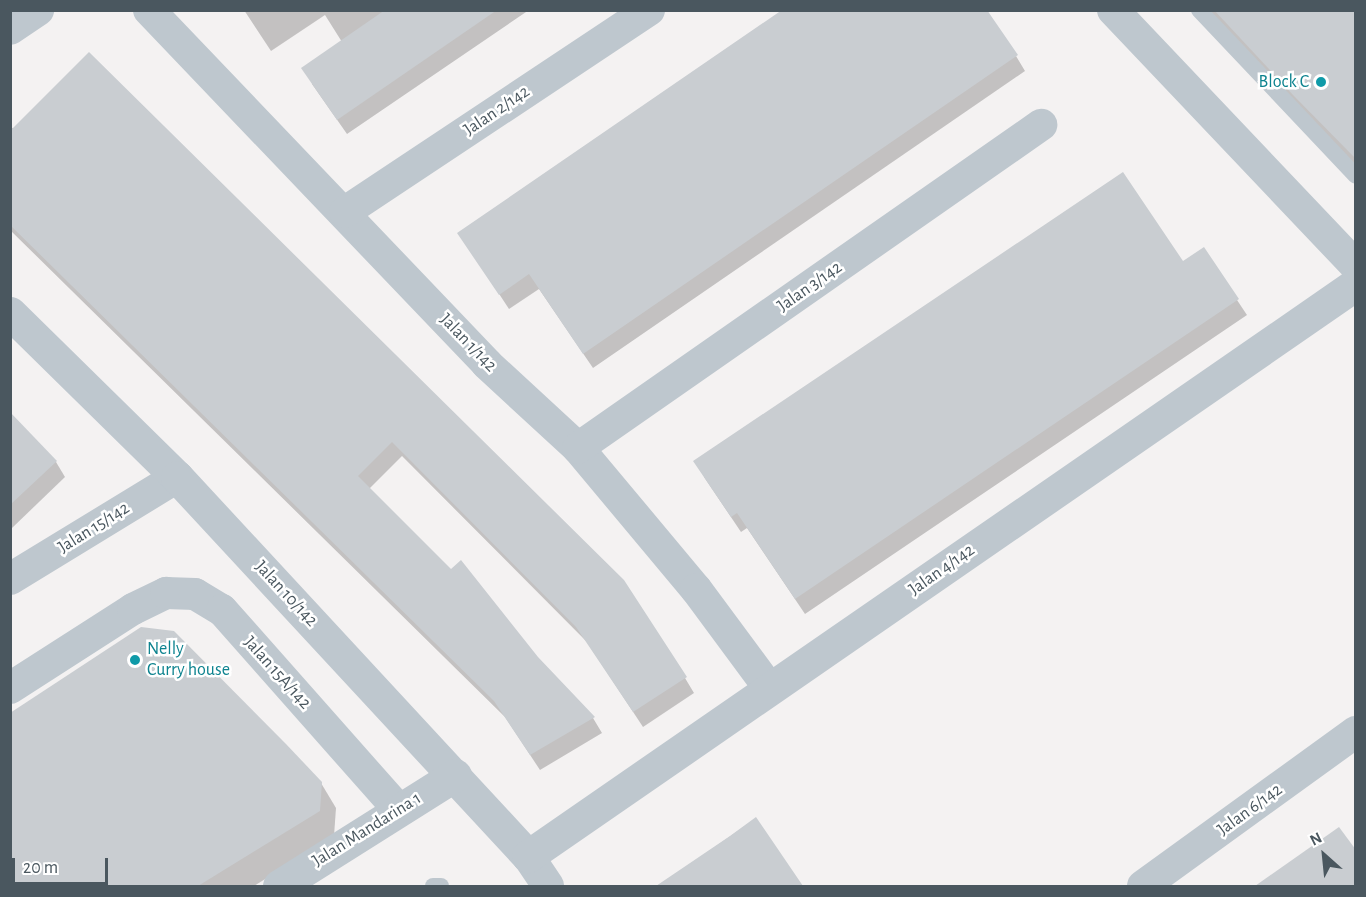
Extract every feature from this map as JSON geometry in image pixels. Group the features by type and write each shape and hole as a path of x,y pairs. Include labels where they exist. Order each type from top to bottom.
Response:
{"street":[{"path":"10,29 38,10"},
{"name":"Jalan 1/142","path":"149,10 345,212 487,364 578,448 696,589 770,689"},
{"name":"Jalan 2/142","path":"345,212 649,10"},
{"path":"1113,10 1356,267"},
{"name":"Jalan 3/142","path":"578,448 1041,125"},
{"name":"Jalan 4/142","path":"528,856 1356,284"},
{"name":"Jalan 10/142","path":"10,313 177,477 455,775 528,856 548,886"},
{"name":"Jalan 15/142","path":"10,579 177,477"},
{"name":"Jalan 15A/142","path":"10,687 133,609 166,593 195,594 222,610 398,809"},
{"name":"Jalan 6/142","path":"1143,886 1351,743"},
{"name":"Jalan Mandarina 1","path":"279,886 455,775"}],"lane":[{"path":"1199,10 1356,176"},
{"path":"433,886 441,886"}],"building":[{"path":"385,10 497,10 337,120 301,68"},
{"path":"782,10 987,10 1018,55 583,354 529,274 499,295 457,233"},
{"name":"Block C","path":"1214,10 1356,10 1356,159 1294,96"},
{"path":"89,52 624,580 687,677 633,712 576,627 392,442 358,476 451,569 461,560 538,657 595,717 530,755 494,701 10,225 10,131"},
{"path":"1123,172 1183,261 1204,247 1239,299 795,599 737,513 731,517 693,461"},
{"path":"10,412 57,461 10,505"},
{"path":"141,627 174,631 286,744 322,782 320,811 198,886 10,886 10,713"},
{"path":"756,817 803,886 656,886 730,836"},
{"path":"1339,827 1356,850 1356,886 1255,886"}],"place":[{"name":"Block C","path":"1321,82"},
{"name":"Nelly Curry house","path":"135,660"}]}
